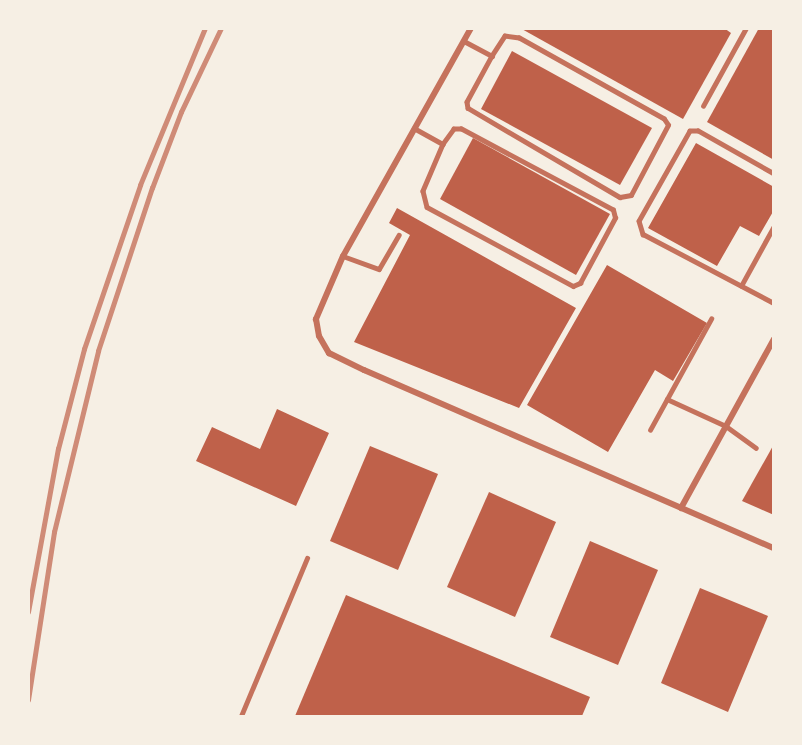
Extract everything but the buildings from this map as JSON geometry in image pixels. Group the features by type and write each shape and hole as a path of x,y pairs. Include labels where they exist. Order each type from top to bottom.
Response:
{"street":[{"path":"471,28 343,256 316,319 319,336 329,353 774,548"},
{"path":"681,508 772,348 774,339"}],"lane":[{"path":"703,106 746,28"},
{"path":"505,36 519,38 664,119 668,125 631,195 620,197 468,108 467,102 492,56 505,36"},
{"path":"464,41 492,56"},
{"path":"414,128 443,144"},
{"path":"454,129 461,129 614,210 612,225 580,283 573,286 427,207 423,191 443,144 454,129"},
{"path":"774,174 698,131 690,131 639,221 643,234 774,303"},
{"path":"741,286 774,226"},
{"path":"343,256 379,269 399,235"},
{"path":"650,430 711,319"},
{"path":"667,399 726,426 756,448"},
{"path":"241,717 308,558"}],"railway":[{"path":"28,612 58,449 84,349 140,185 205,28"},
{"path":"28,700 54,532 98,351 152,188 181,112 221,28"}]}
